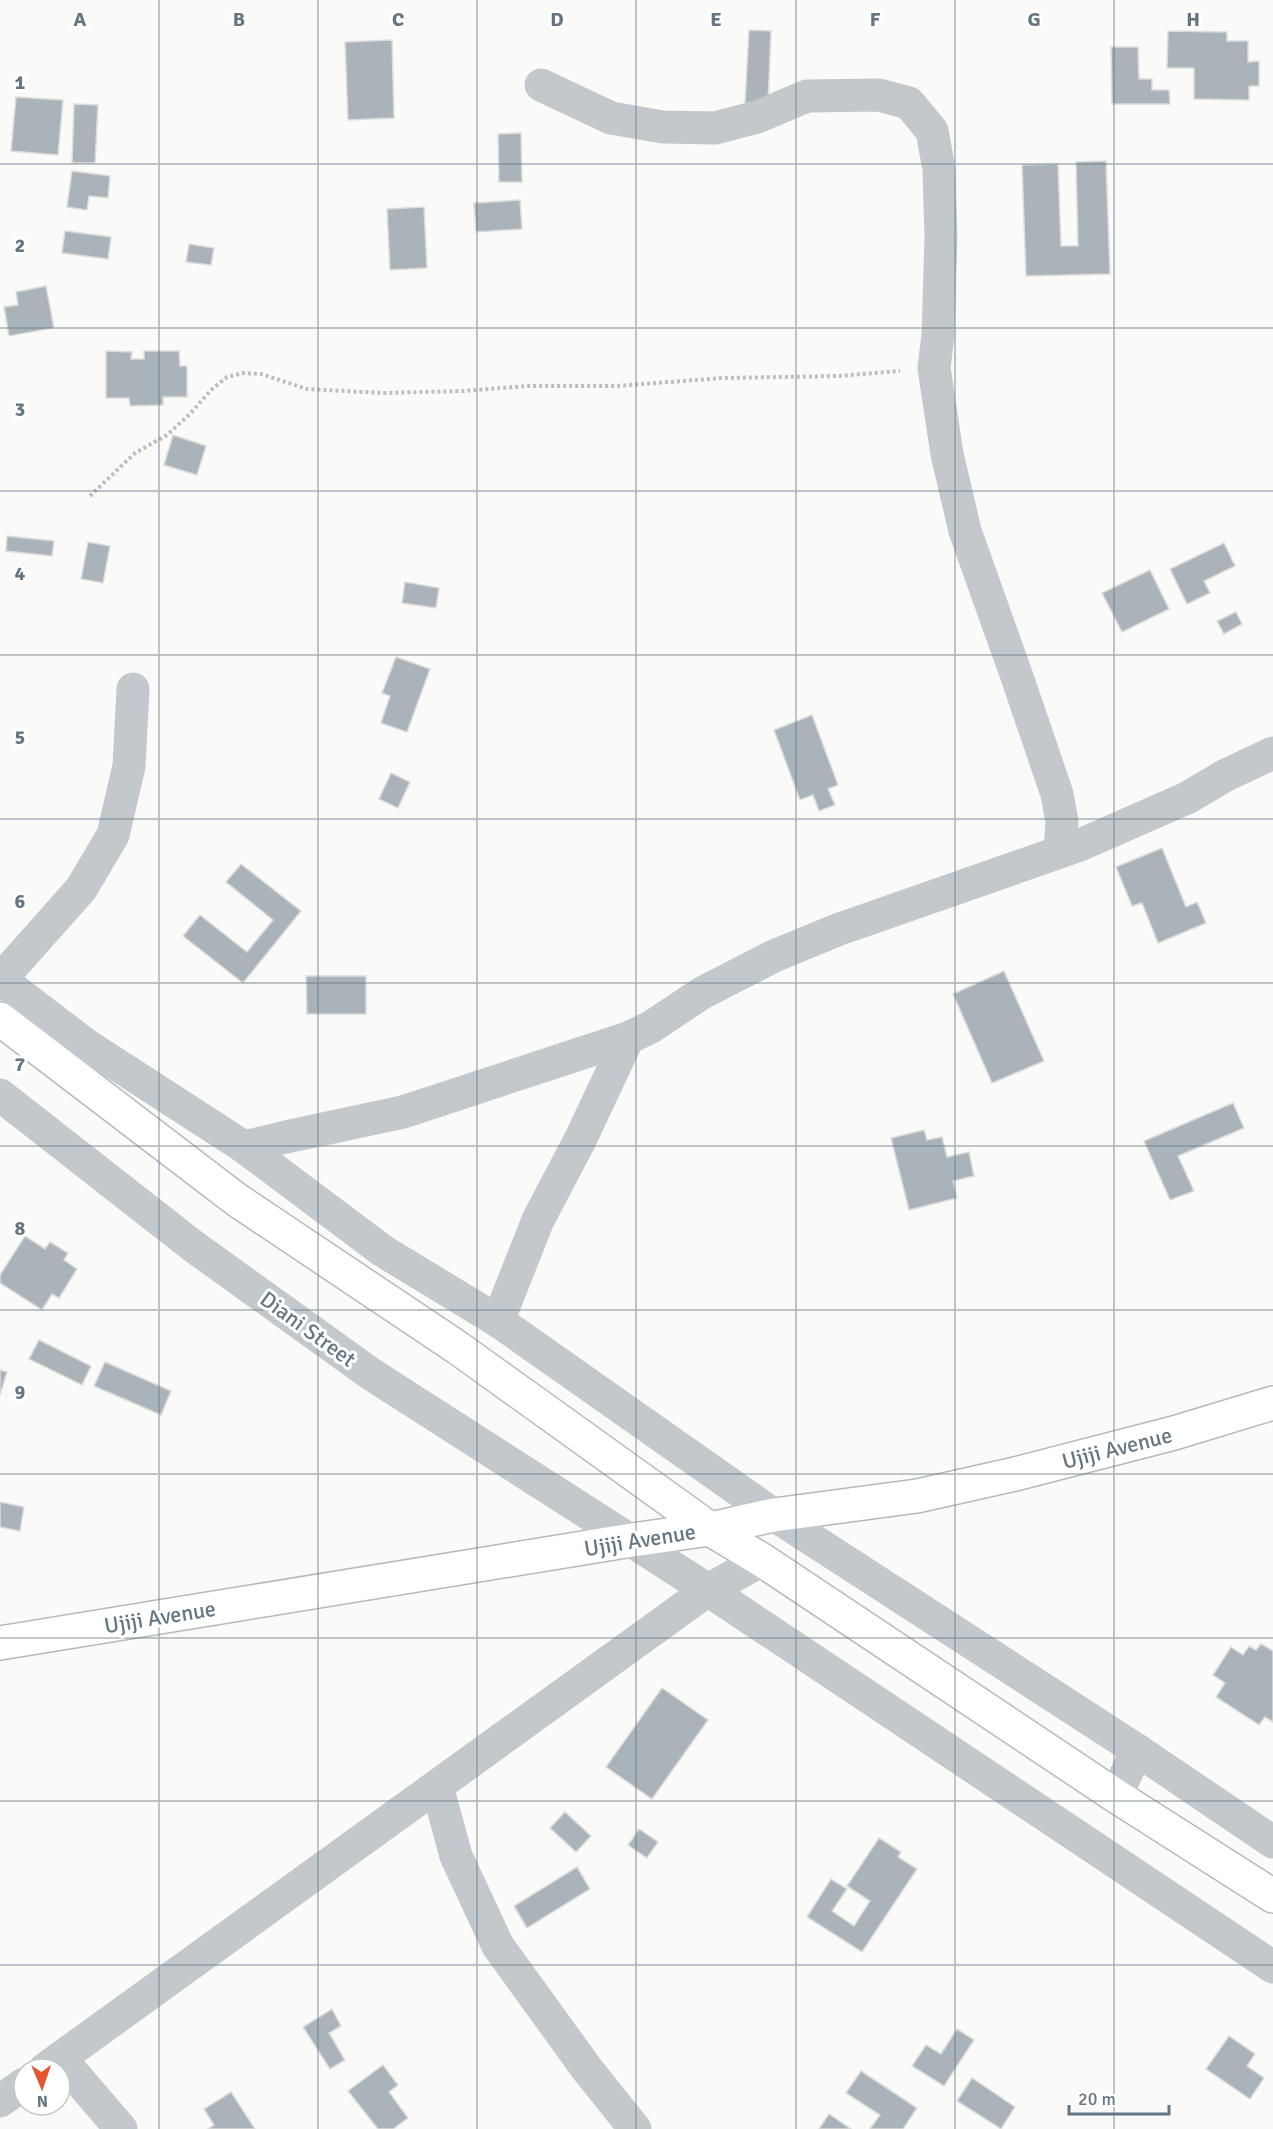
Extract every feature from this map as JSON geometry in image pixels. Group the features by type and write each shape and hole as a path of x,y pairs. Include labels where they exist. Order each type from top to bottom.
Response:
{"main road":[{"path":"0,1019 237,1200 458,1348 710,1529 762,1560 1116,1796 1273,1896"},
{"name":"Ujiji Avenue","path":"0,1643 710,1529 774,1515 917,1497 1163,1436 1273,1404"}],"street":[{"path":"541,85 611,118 663,127 715,128 757,117 807,96 879,95 909,103 932,131 939,169 941,238 938,334 934,368 947,454 965,531 1017,674 1057,794 1062,822 1060,851"},
{"path":"133,689 129,766 113,835 81,889 0,980 85,1044 244,1148 383,1251 498,1321 774,1515 1137,1750 1273,1842"},
{"path":"244,1148 403,1112 628,1038 651,1027 702,993 774,956 837,930 1060,851 1080,846 1176,803 1226,775 1273,753"},
{"path":"498,1321 538,1220 581,1138 628,1038"},
{"name":"Diani Street","path":"0,1095 193,1246 371,1374 632,1540 1273,1967"},
{"path":"61,2057 708,1590 762,1560"},
{"path":"1116,1796 1137,1750"},
{"path":"437,1786 456,1856 498,1946 587,2069 635,2129"},
{"path":"72,2081 121,2129"}],"path":[{"path":"90,496 135,453 167,435 227,377 243,373 261,374 307,389 382,393 464,392 527,386 616,386 723,378 840,376 934,368"}],"building":[{"path":"749,30 771,31 768,104 745,103"},
{"path":"1168,31 1227,32 1227,41 1248,41 1248,62 1259,61 1259,86 1249,86 1249,100 1194,99 1194,68 1167,68"},
{"path":"392,40 394,118 348,120 345,42"},
{"path":"1111,47 1138,47 1139,79 1152,79 1152,90 1169,90 1170,104 1112,104"},
{"path":"16,97 63,100 58,155 11,151"},
{"path":"74,104 98,105 95,163 72,163"},
{"path":"521,133 522,182 499,182 498,134"},
{"path":"1106,161 1110,274 1026,276 1022,165 1058,164 1061,246 1078,246 1076,162"},
{"path":"72,171 110,176 108,198 89,196 87,210 67,207"},
{"path":"520,200 522,229 476,232 474,203"},
{"path":"424,207 427,268 390,270 387,209"},
{"path":"65,231 111,237 108,259 62,253"},
{"path":"189,244 214,248 211,265 186,262"},
{"path":"46,286 54,328 9,336 4,307 18,305 16,292"},
{"path":"106,351 132,352 131,359 144,359 144,351 179,351 180,366 187,366 187,397 163,397 163,405 130,406 129,398 106,398"},
{"path":"173,435 206,446 197,475 164,465"},
{"path":"7,536 54,541 52,556 6,551"},
{"path":"88,542 110,546 103,583 81,579"},
{"path":"1224,543 1235,566 1204,581 1210,593 1187,604 1170,569"},
{"path":"1150,570 1169,609 1122,632 1102,593"},
{"path":"405,582 439,588 436,608 402,603"},
{"path":"1236,612 1242,624 1224,634 1217,621"},
{"path":"396,657 430,669 407,732 381,723 390,696 382,693"},
{"path":"812,715 838,785 828,789 835,805 819,811 813,795 800,800 774,730"},
{"path":"391,773 410,782 398,808 379,799"},
{"path":"1162,848 1186,907 1197,902 1206,923 1158,943 1142,903 1132,906 1116,867"},
{"path":"241,864 301,911 243,983 183,936 200,915 247,952 273,920 226,882"},
{"path":"1004,971 1044,1061 992,1083 953,994"},
{"path":"306,976 366,976 366,1014 307,1014"},
{"path":"1233,1103 1244,1128 1178,1156 1194,1191 1170,1200 1144,1141"},
{"path":"924,1130 927,1140 942,1137 947,1157 969,1152 974,1176 953,1181 957,1198 909,1210 891,1138"},
{"path":"25,1236 45,1249 50,1242 68,1253 64,1260 77,1269 59,1298 52,1294 42,1310 0,1283 0,1275"},
{"path":"39,1340 91,1366 82,1385 29,1359"},
{"path":"105,1362 171,1391 161,1415 94,1386"},
{"path":"0,1370 7,1372 0,1395"},
{"path":"0,1502 24,1507 20,1531 0,1527"},
{"path":"1261,1644 1273,1651 1273,1722 1265,1717 1259,1725 1216,1697 1225,1683 1213,1675 1231,1647 1243,1655 1249,1646 1256,1650"},
{"path":"662,1688 708,1720 652,1799 606,1767"},
{"path":"565,1812 591,1836 576,1852 550,1828"},
{"path":"639,1829 658,1842 647,1858 628,1845"},
{"path":"879,1838 901,1852 898,1857 917,1869 862,1952 807,1917 831,1879 847,1889 832,1911 854,1926 870,1901 847,1886"},
{"path":"577,1867 590,1889 527,1928 514,1906"},
{"path":"332,2009 341,2026 329,2033 345,2060 330,2069 303,2027"},
{"path":"957,2029 974,2040 944,2086 912,2066 926,2045 941,2054"},
{"path":"1229,2036 1255,2054 1247,2066 1264,2078 1250,2099 1206,2069"},
{"path":"383,2065 398,2085 389,2092 408,2118 393,2129 378,2129 348,2091"},
{"path":"861,2071 917,2108 903,2129 870,2129 880,2115 846,2093"},
{"path":"972,2078 1015,2107 1001,2129 957,2101"},
{"path":"231,2092 255,2129 208,2129 214,2125 204,2109"},
{"path":"829,2114 851,2129 819,2129"}]}
